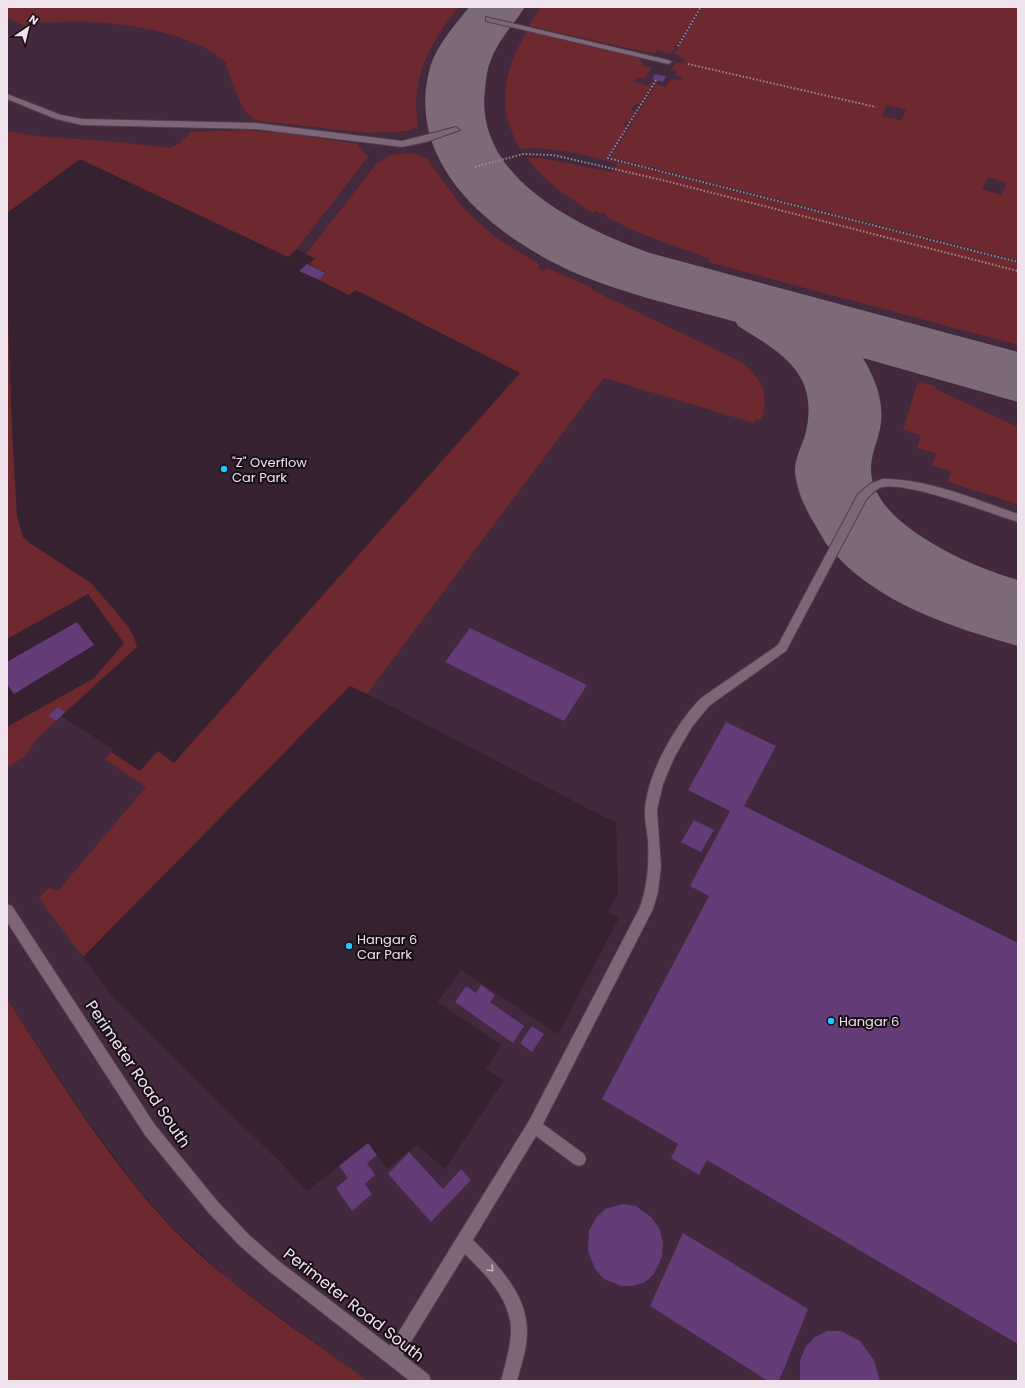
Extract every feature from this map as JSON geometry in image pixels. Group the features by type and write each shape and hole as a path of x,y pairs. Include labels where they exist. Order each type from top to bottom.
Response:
{"lane":[{"path":"489,19 668,62"},
{"path":"7,96 65,118 97,123 249,126 402,144 423,140 456,130"},
{"path":"392,1358 534,1126 651,898 654,870 652,807 656,787 666,761 686,725 704,703 762,664 782,648 862,497 874,486 881,483 894,483 913,487 1018,518"},
{"name":"Perimeter Road South","path":"7,910 150,1130 200,1192 244,1240 275,1267 423,1381"},
{"path":"534,1126 579,1159"},
{"path":"463,1241 497,1275 512,1300 519,1326 518,1346 509,1381"}],"path":[{"path":"677,46 701,7"},
{"path":"685,63 876,107"},
{"path":"656,80 608,158 1018,262"},
{"path":"475,167 522,153 553,155 669,182 1018,271"}],"shaded area":[{"path":"7,7 1018,7 1018,1381 368,1381 229,1280 172,1227 135,1185 86,1118 7,999 7,763 50,720 61,716 113,749 106,759 154,792 59,923 114,999 280,1162 307,1191 368,1143 387,1169 417,1145 445,1169 504,1080 486,1069 501,1045 438,1002 461,970 558,1034 619,918 608,912 618,893 616,823 350,685 528,377 392,293 79,151 7,175","holes":["409,1152 443,1189 461,1170 471,1180 431,1222 389,1174"]},
{"path":"7,7 459,7 435,40 424,64 417,90 416,104 418,126 408,131 369,133 259,121 246,111 238,98 226,66 228,64 212,52 193,42 147,29 98,22 44,22 23,26 7,17"},
{"path":"540,7 700,7 671,54 657,50 655,53 646,52 529,26"},
{"path":"703,7 1018,7 1018,260 611,157 656,84 666,87 671,79 680,81 682,77 675,75 677,71 671,70 676,62 684,63 685,59 679,58 680,56 674,54","holes":["887,105 906,110 901,120 882,116","988,177 1007,183 1001,195 982,189"]},
{"path":"528,30 637,56 645,67 652,67 644,79 637,77 634,82 648,86 651,82 653,83 639,104 636,103 631,110 635,112 629,122 625,122 623,125 627,127 606,159 1018,263 1018,345 708,262 710,259 634,231 605,216 607,214 604,212 601,214 595,211 593,213 549,182 527,158 541,158 612,172 617,164 583,155 555,150 530,148 520,149 512,134 505,104 508,75 519,45"},
{"path":"243,130 293,134 357,144 368,157 299,246 288,257 80,159 7,213 7,131 35,136 119,142 169,148 179,144 191,132"},
{"path":"407,153 418,155 427,159 464,209 495,237 540,265 538,268 543,271 547,268 593,288 592,290 741,362 759,381 762,388 765,402 761,420 756,419 754,423 604,378 367,694 350,686 83,957 39,898 49,888 58,891 146,787 105,759 111,752 140,771 158,751 174,763 520,373 356,290 349,295 319,280 327,273 309,264 315,259 306,254 377,163 391,155"},
{"path":"7,288 12,431 17,516 23,537 31,544 91,583 128,626 137,647 36,739 25,756 7,768 7,727 94,678 124,643 88,594 7,639"},
{"path":"920,382 936,386 935,389 1018,427 1018,504 948,482 951,471 932,466 936,453 917,448 921,435 903,430 917,384"},
{"path":"7,999 104,1146 171,1227 193,1249 241,1289 368,1381 7,1381"}],"building":[{"path":"655,74 666,76 663,82 652,79"},
{"path":"307,264 326,273 319,280 299,271"},
{"path":"77,622 94,645 14,694 7,684 7,662"},
{"path":"470,628 587,685 564,721 445,662"},
{"path":"58,707 65,712 56,721 48,716"},
{"name":"Hangar 6","path":"726,722 776,746 744,806 1018,943 1018,1344 707,1160 699,1175 671,1158 678,1144 602,1099 709,896 690,886 730,811 688,790"},
{"path":"694,820 714,830 701,852 681,842"},
{"path":"481,985 495,995 490,1002 524,1026 513,1043 455,1002 466,986 476,993"},
{"path":"532,1026 544,1034 532,1052 520,1043"},
{"path":"368,1143 377,1155 367,1163 375,1175 365,1184 372,1194 352,1211 336,1188 348,1178 339,1166"},
{"path":"409,1152 443,1189 461,1169 471,1180 431,1222 388,1174"},
{"path":"623,1204 636,1206 652,1218 660,1230 663,1243 662,1257 654,1274 645,1282 633,1286 621,1286 604,1279 595,1269 588,1251 589,1230 596,1218 605,1209"},
{"path":"683,1233 808,1309 779,1381 768,1381 650,1306"},
{"path":"827,1331 841,1331 860,1341 874,1360 880,1381 800,1381 800,1360 806,1346 815,1337"}],"taxiway":[{"path":"498,7 466,51 459,68 454,105 460,140 477,170 501,198 531,221 564,241 597,257 629,269 1018,377"},
{"path":"762,309 795,330 824,355 842,386 845,405 844,426 835,455 833,473 840,500 855,524 877,546 904,566 933,582 992,606 1018,613"}],"place":[{"name":"\"Z\" Overflow Car Park","path":"224,469"},
{"name":"Hangar 6 Car Park","path":"349,946"},
{"name":"Hangar 6","path":"831,1021"}]}
